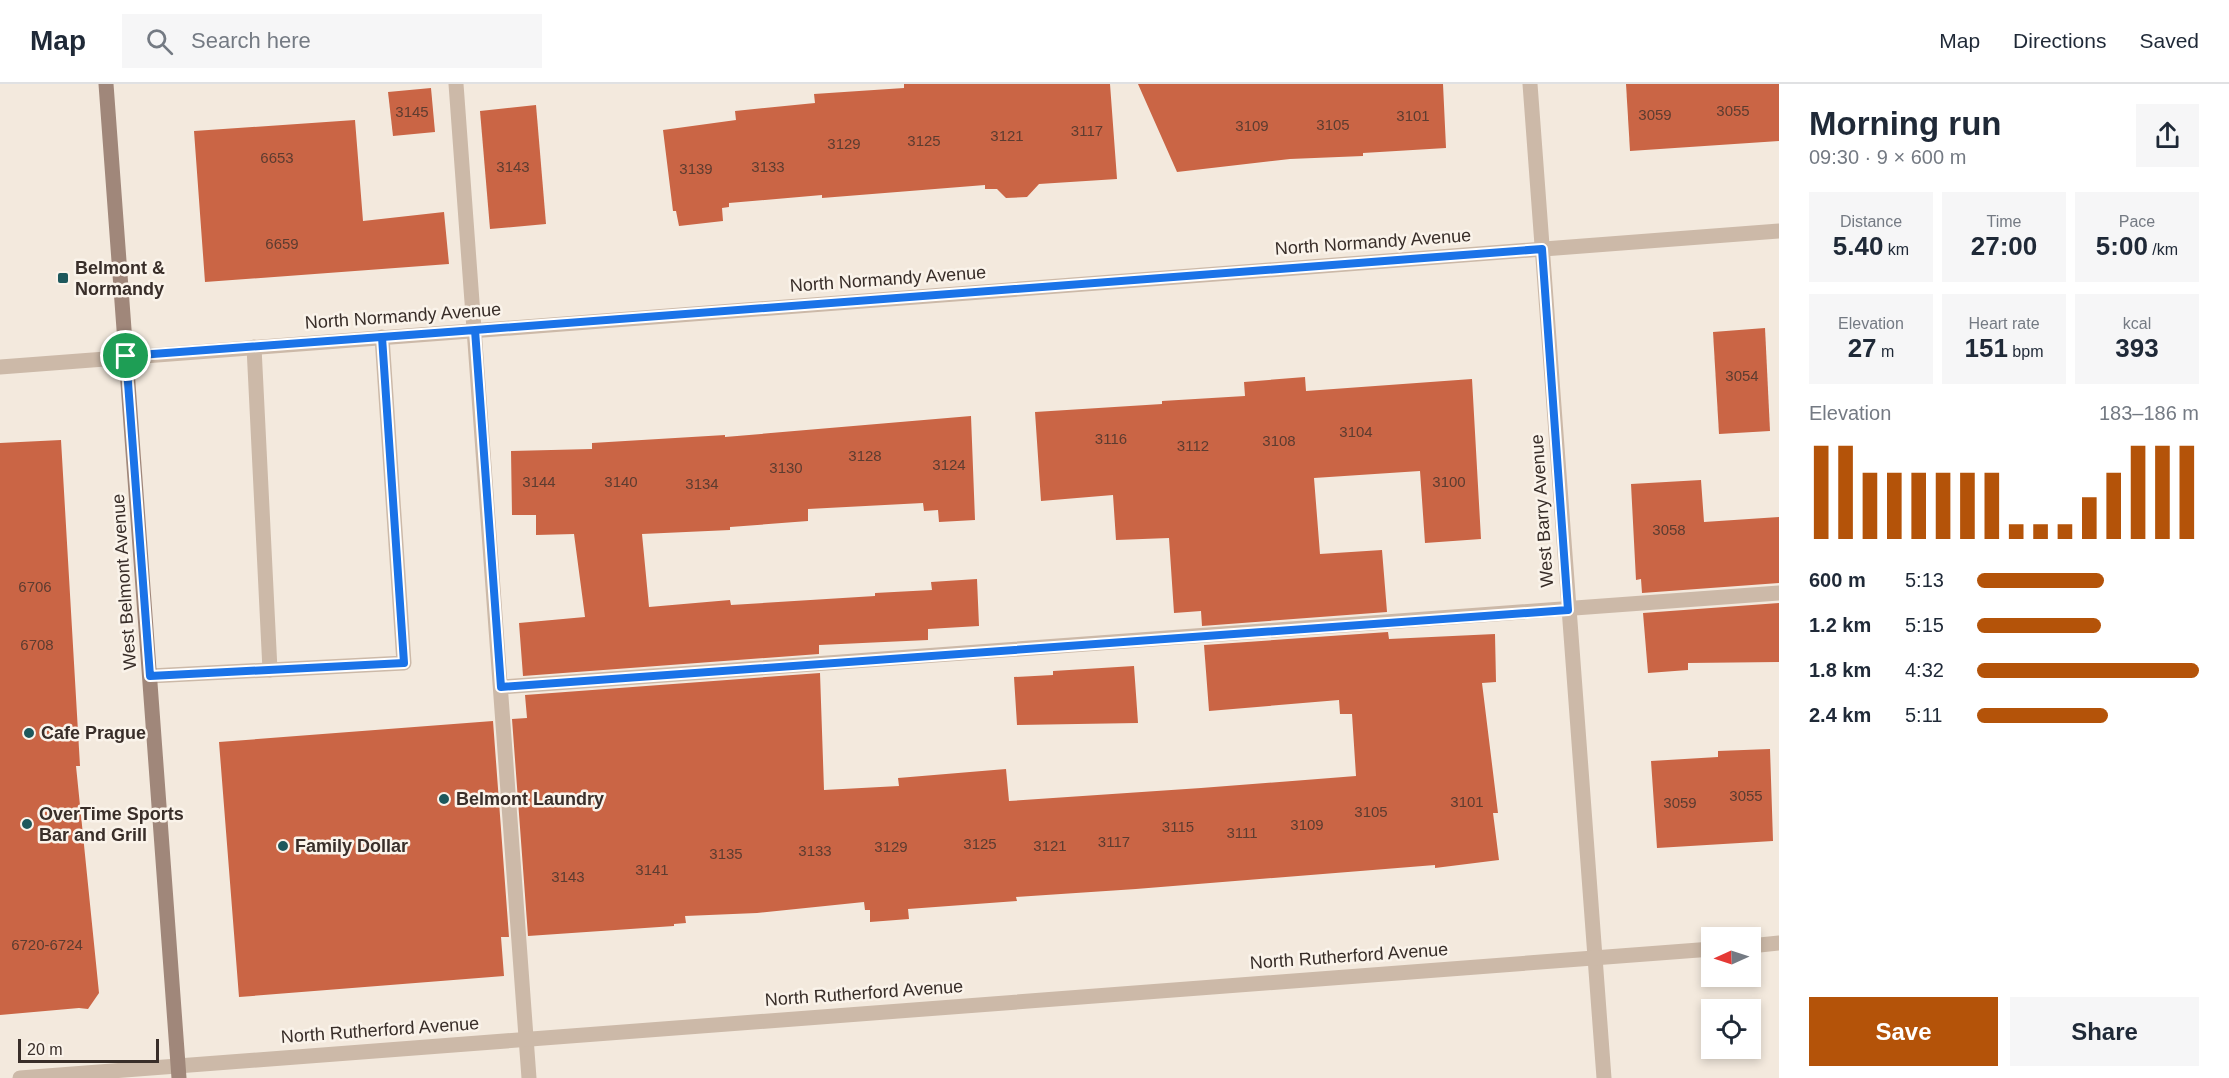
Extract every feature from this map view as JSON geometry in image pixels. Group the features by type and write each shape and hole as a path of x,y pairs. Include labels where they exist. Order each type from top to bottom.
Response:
{"main road":[{"name":"West Belmont Avenue","path":"106,84 179,1071"}],"street":[{"path":"456,84 530,1078"},
{"name":"West Barry Avenue","path":"1530,84 1604,1078"},
{"name":"North Normandy Avenue","path":"0,367 1779,231"},
{"path":"150,676 404,663 382,337"},
{"path":"254,347 270,670"},
{"path":"501,687 1779,593"},
{"path":"1761,945 1779,943"},
{"name":"North Rutherford Avenue","path":"20,1078 179,1071 526,1038 1701,949"}],"building":[{"path":"904,84 1110,84 1117,179 1039,184 1027,197 1006,198 997,189 985,189 985,185 729,203 729,207 722,208 723,221 679,226 676,211 673,211 663,130 736,120 735,111 815,103 814,94 904,88"},
{"path":"1138,84 1443,84 1446,148 1363,153 1363,156 1290,159 1177,172"},
{"path":"1626,84 1779,84 1779,141 1630,151"},
{"path":"431,88 435,132 393,136 388,92"},
{"path":"536,105 546,224 490,229 480,111"},
{"path":"355,120 363,221 444,212 449,264 205,282 194,131"},
{"path":"1765,328 1770,431 1719,434 1713,332"},
{"path":"1305,377 1306,391 1472,379 1481,539 1425,543 1420,471 1314,478 1320,554 1382,550 1387,612 1202,626 1201,611 1174,613 1169,538 1116,540 1113,495 1041,501 1035,412 1245,396 1244,382"},
{"path":"971,416 975,520 939,522 938,510 924,511 923,503 808,509 808,521 730,527 730,530 642,534 649,607 730,600 731,605 875,596 875,593 932,590 931,582 977,579 979,626 928,629 928,640 819,645 819,654 523,676 519,623 585,617 574,534 536,535 536,515 512,515 511,451 592,449 592,443 725,435 725,437"},
{"path":"61,440 80,766 76,766 99,993 88,1009 0,1015 0,443"},
{"path":"1701,480 1704,522 1779,517 1779,583 1642,593 1641,579 1636,580 1631,484"},
{"path":"1779,603 1779,662 1688,663 1688,670 1648,673 1643,613"},
{"path":"1388,632 1389,639 1495,634 1496,682 1482,683 1498,813 1493,813 1499,860 1435,868 1435,865 1016,897 1017,901 908,909 909,919 870,922 870,910 865,910 864,902 757,913 685,916 686,923 674,924 674,926 528,936 512,719 527,718 525,695 820,673 824,790 899,786 898,778 1006,769 1009,801 1201,788 1356,776 1352,714 1340,714 1339,700 1209,711 1204,645"},
{"path":"1134,666 1138,723 1017,725 1014,677 1053,675 1053,671"},
{"path":"493,721 509,937 501,937 504,976 239,997 219,742"},
{"path":"1770,749 1773,841 1657,848 1651,761 1718,757 1718,751"}],"place":[{"name":"Belmont & Normandy","path":"63,278"},
{"name":"Cafe Prague","path":"29,733"},
{"name":"Belmont Laundry","path":"444,799"},
{"name":"OverTime Sports Bar and Grill","path":"27,824"},
{"name":"Family Dollar","path":"283,846"}],"route":[{"path":"126,356 150,676 404,663 382,337 475,330 1542,249 1568,610 501,687 475,330 126,356"}]}
